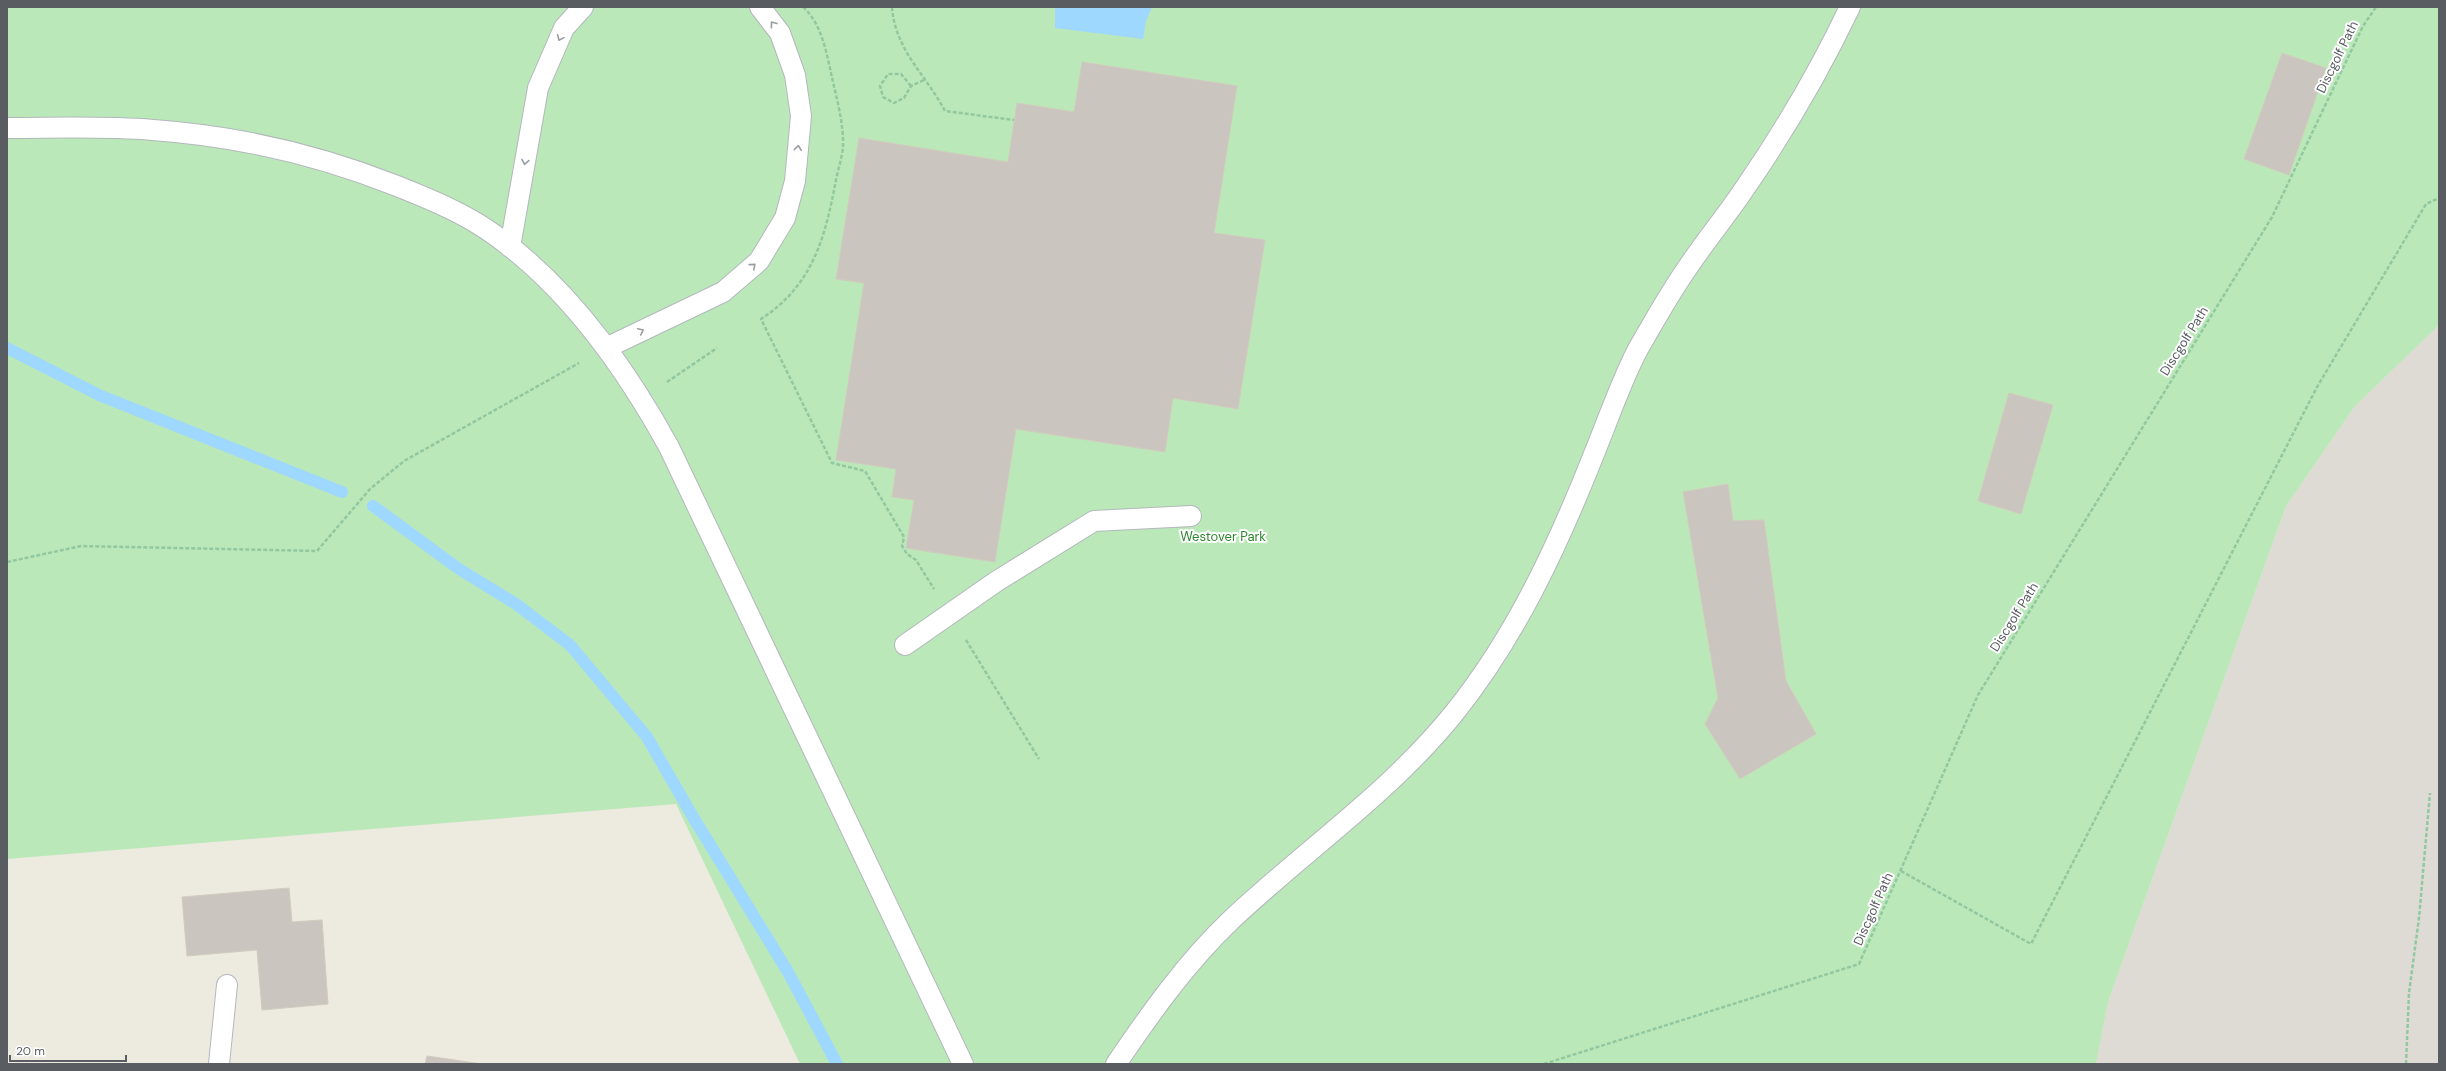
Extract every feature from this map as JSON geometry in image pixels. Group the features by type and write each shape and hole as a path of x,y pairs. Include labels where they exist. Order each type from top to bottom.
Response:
{"lane":[{"path":"510,247 538,88 564,28 583,7"},
{"path":"606,348 723,292 760,261 785,218 795,182 801,116 795,75 780,33 760,7"},
{"path":"1116,1064 1157,1006 1213,938 1260,894 1371,801 1409,764 1476,685 1529,598 1564,527 1630,366 1655,318 1690,264 1773,146 1825,59 1850,7"},
{"path":"7,128 154,130 233,140 274,148 342,166 407,190 486,228 510,247 555,288 606,348 648,407 677,461 964,1064"},
{"path":"905,645 997,581 1094,521 1191,516"},
{"path":"219,1064 226,985"}],"path":[{"path":"803,7 821,34 838,104 843,147 829,219 814,259 798,287 778,308 761,319 832,463 865,471 904,537 902,546 907,554 916,560 1039,759"},
{"path":"892,7 900,43 926,79 945,111 1014,120"},
{"name":"Discgolf Path","path":"1544,1064 1859,964 1978,695 2272,217 2363,26 2376,7"},
{"path":"911,86 901,74 888,74 880,86 883,97 894,103 904,98 911,86 926,79"},
{"path":"1901,871 2031,944 2317,387 2426,204 2439,198"},
{"path":"7,562 80,546 317,551 370,489 404,461 606,348"},
{"path":"667,382 717,348"},
{"path":"2406,1064 2409,993 2419,918 2430,793"}],"shaded area":[{"path":"2439,325 2439,1064 2096,1064 2108,1002 2286,506 2355,406"}],"green space":[{"name":"Westover Park","path":"7,7 2439,7 2439,325 2355,406 2286,506 2108,1002 2096,1064 800,1064 676,804 7,859"}],"water":[{"path":"1055,7 1152,7 1146,21 1143,39 1055,28"}],"building":[{"path":"2282,53 2326,68 2289,175 2244,159"},
{"path":"1082,62 1237,86 1214,233 1265,240 1238,409 1173,398 1165,452 1016,429 995,562 906,548 914,500 892,497 896,469 836,460 864,283 836,279 859,138 1008,162 1017,103 1074,112"},
{"path":"2009,393 2053,405 2021,514 1978,501"},
{"path":"1728,484 1733,521 1764,520 1786,681 1816,734 1740,779 1705,724 1718,698 1683,492"},
{"path":"289,888 292,922 322,920 328,1004 262,1010 257,950 187,956 182,897"},
{"path":"427,1056 482,1064 425,1064"}],"waterway":[{"path":"7,348 99,395 342,492"},
{"path":"373,506 459,569 516,604 570,645 647,737 693,817 788,972 837,1064"}]}
